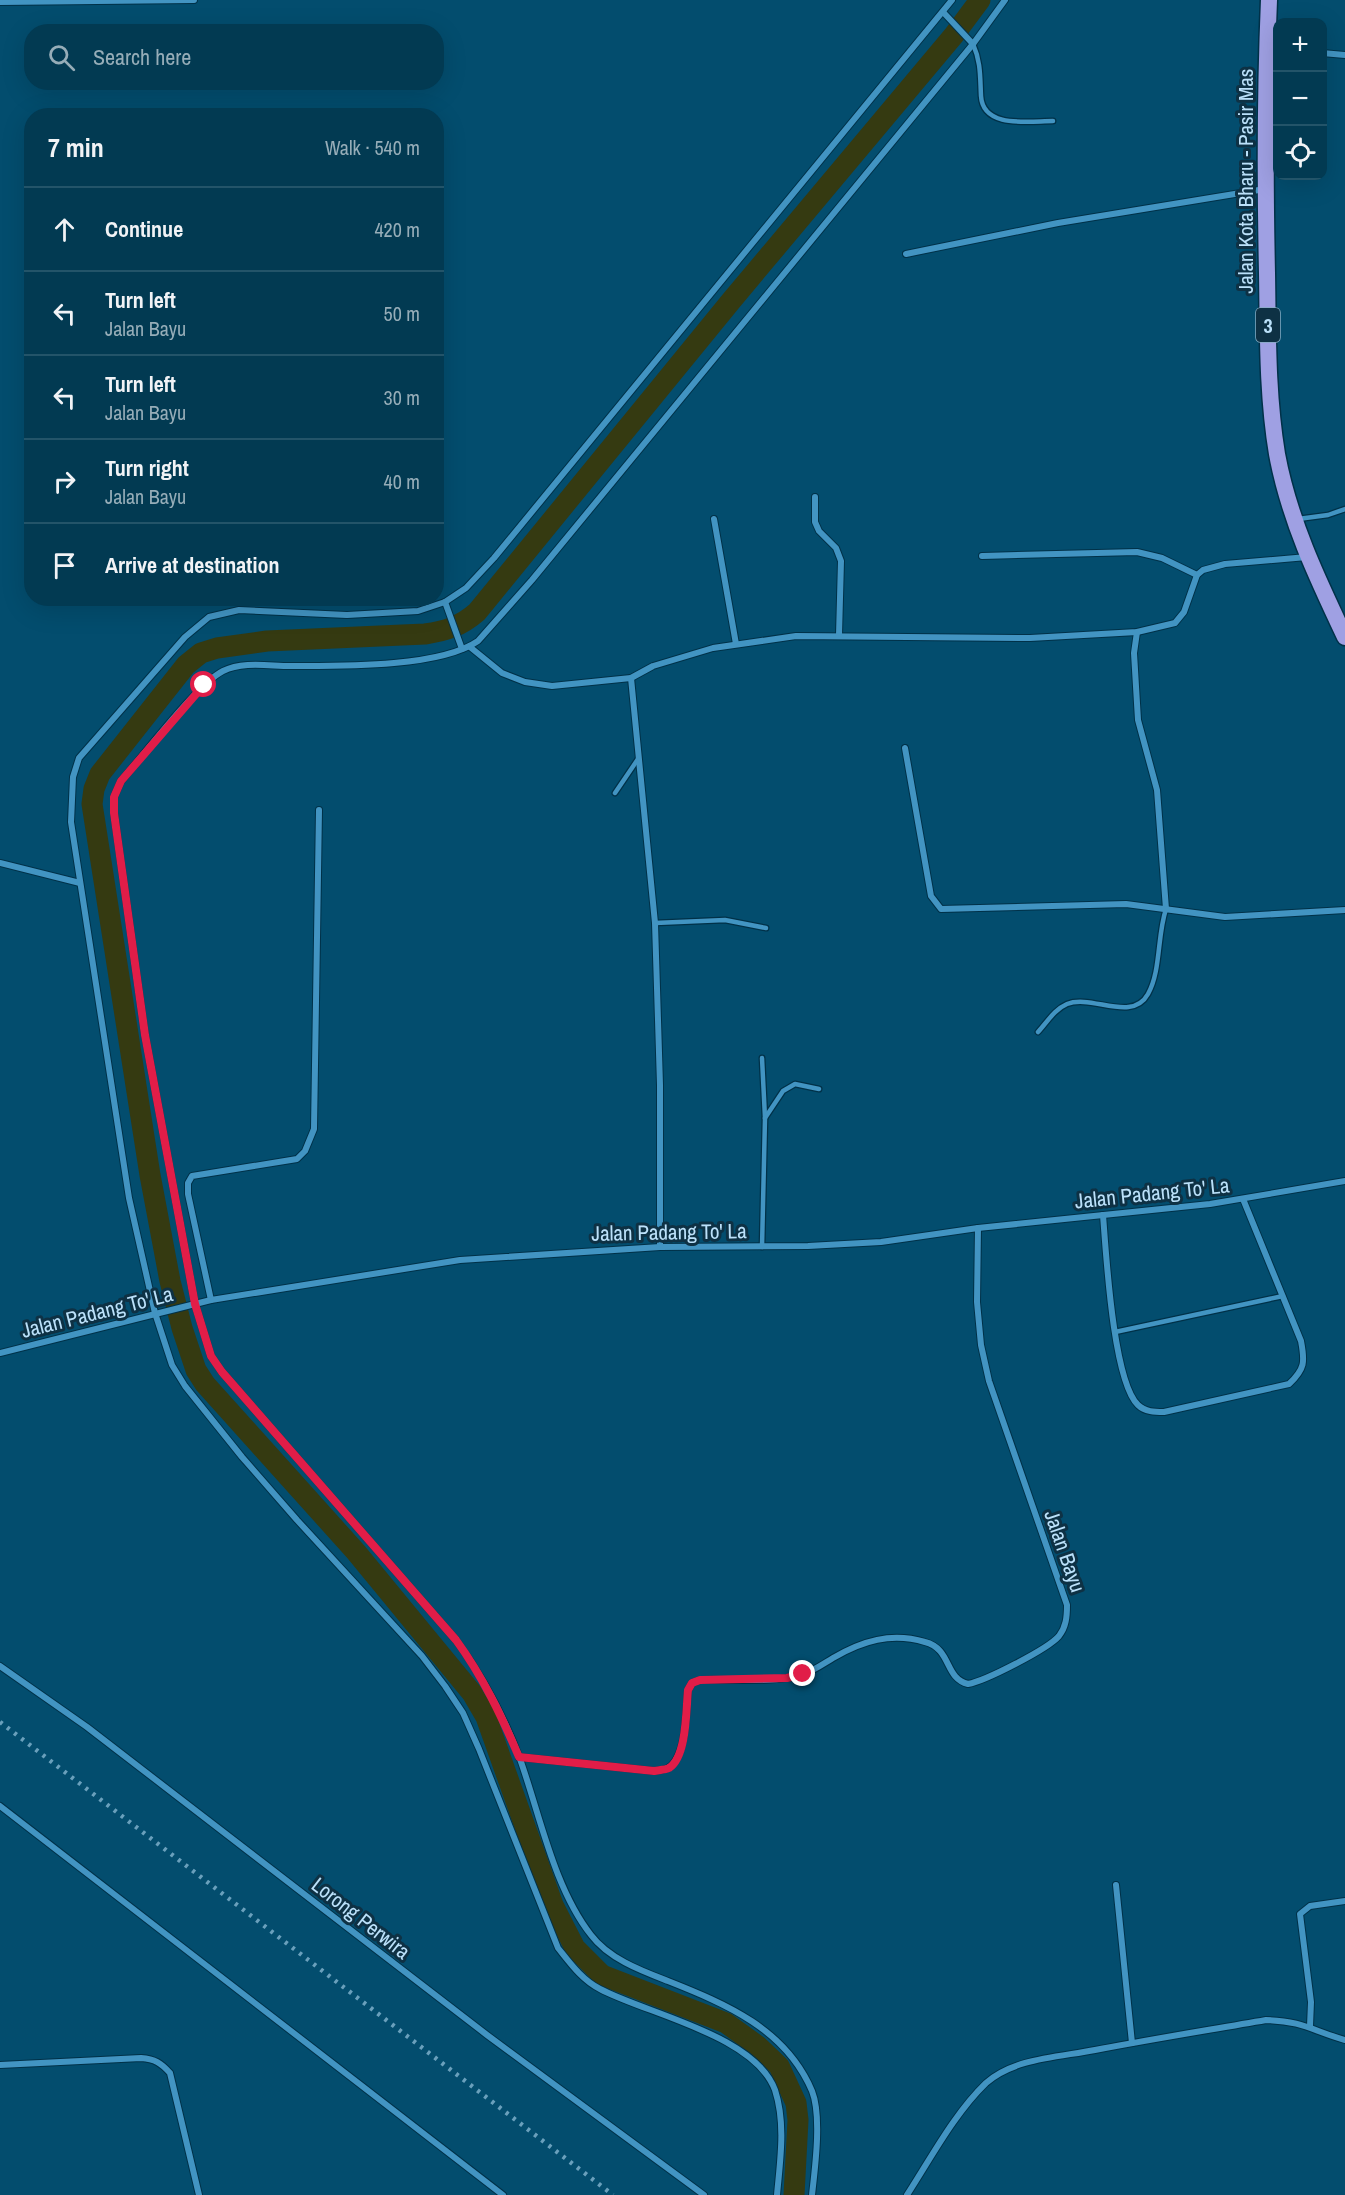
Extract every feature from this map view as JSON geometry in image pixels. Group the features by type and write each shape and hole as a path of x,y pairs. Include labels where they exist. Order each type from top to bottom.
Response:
{"highway":[{"name":"Jalan Kota Bharu - Pasir Mas","path":"1269,0 1272,50 1266,189 1269,376 1278,455 1294,519 1308,557 1345,637"}],"street":[{"path":"0,2 194,0"},
{"path":"444,606 482,573 952,0"},
{"path":"470,647 532,580 973,44 1005,0"},
{"path":"943,12 968,36 973,44"},
{"path":"1327,53 1345,55"},
{"path":"906,254 1069,220 1266,189"},
{"path":"815,497 815,522 819,531 836,548 841,561 839,635"},
{"path":"714,519 736,644"},
{"path":"982,556 1137,552 1162,558 1197,574"},
{"path":"812,2195 816,2120 812,2092 793,2060 771,2035 725,2004 637,1969 611,1953 592,1936 561,1880 519,1757 494,1697 479,1671 456,1640 222,1372 211,1356 193,1305 145,1035 114,813 114,797 121,781 204,685 223,671 247,665 331,666 399,662 438,656 461,646 470,647 502,673 525,682 552,686 631,678 671,660 736,644 796,636 1030,638 1137,632 1175,623 1184,612 1197,574 1203,570 1225,564 1308,557"},
{"path":"447,605 461,646"},
{"path":"442,606 398,614 347,615 239,610 209,617 185,637 79,758 73,777 71,822 129,1198 155,1313 172,1365 185,1386 297,1521 422,1656 463,1713 522,1851 558,1948 573,1967 598,1988 711,2035 745,2055 762,2069 774,2089 779,2112 782,2139 777,2195"},
{"path":"1137,632 1134,653 1138,720 1157,790 1167,909"},
{"path":"631,678 655,923 660,1105 660,1247"},
{"path":"905,748 931,896 941,909 1126,904 1225,917 1345,910"},
{"path":"211,1300 188,1194 188,1183 192,1176 297,1159 305,1151 314,1128 319,810"},
{"path":"0,863 80,883"},
{"name":"Jalan Padang To' La","path":"0,1353 211,1300 460,1260 660,1247 762,1247 881,1242 978,1228 1243,1199 1345,1181"},
{"path":"1103,1215 1115,1332 1130,1392 1138,1406 1150,1412 1164,1412 1289,1384 1301,1373 1304,1358 1300,1341 1243,1199"},
{"name":"Jalan Bayu","path":"519,1757 654,1771 669,1768 678,1757 682,1743 688,1690 692,1683 700,1680 787,1678 803,1674 860,1643 904,1638 935,1645 945,1654 955,1677 968,1684 1046,1648 1059,1636 1067,1620 1067,1605 1012,1451 989,1381 981,1345 977,1302 978,1228"},
{"name":"Lorong Perwira","path":"0,1666 87,1726 459,2014 704,2195"},
{"path":"0,1806 503,2195"},
{"path":"1116,1886 1132,2043"},
{"path":"1310,2026 1311,2002 1300,1914 1310,1906 1345,1900"},
{"path":"907,2195 967,2105 988,2082 1006,2070 1028,2063 1266,2020 1288,2020 1345,2040"},
{"path":"0,2065 141,2058 155,2060 162,2064 170,2073 199,2195"}],"lane":[{"path":"973,44 980,67 981,96 984,108 989,115 1008,120 1053,121"},
{"path":"1294,519 1328,515 1345,509"},
{"path":"615,793 638,759"},
{"path":"1038,1032 1059,1008 1075,1001 1131,1007 1144,1000 1155,976 1159,934 1167,909"},
{"path":"655,923 725,920 766,928"},
{"path":"762,1058 765,1118 762,1247"},
{"path":"765,1118 783,1091 795,1084 819,1089"},
{"path":"1115,1332 1283,1296"}],"waterway":[{"path":"794,2195 798,2120 796,2103 779,2066 758,2046 726,2023 602,1975 575,1948 553,1905 486,1717 472,1693 356,1552 205,1384 196,1370 170,1281 150,1175 92,804 94,789 100,774 186,665 201,653 217,648 267,641 425,634 453,627 477,612 731,301 954,35 980,0"}],"railway":[{"path":"0,1722 613,2195"}],"route":[{"path":"204,685 121,781 114,797 114,813 145,1035 195,1304 211,1356 222,1372 456,1640 479,1671 494,1697 519,1757 654,1771 669,1768 678,1757 682,1743 688,1690 692,1683 700,1680 787,1678 803,1674"}]}
